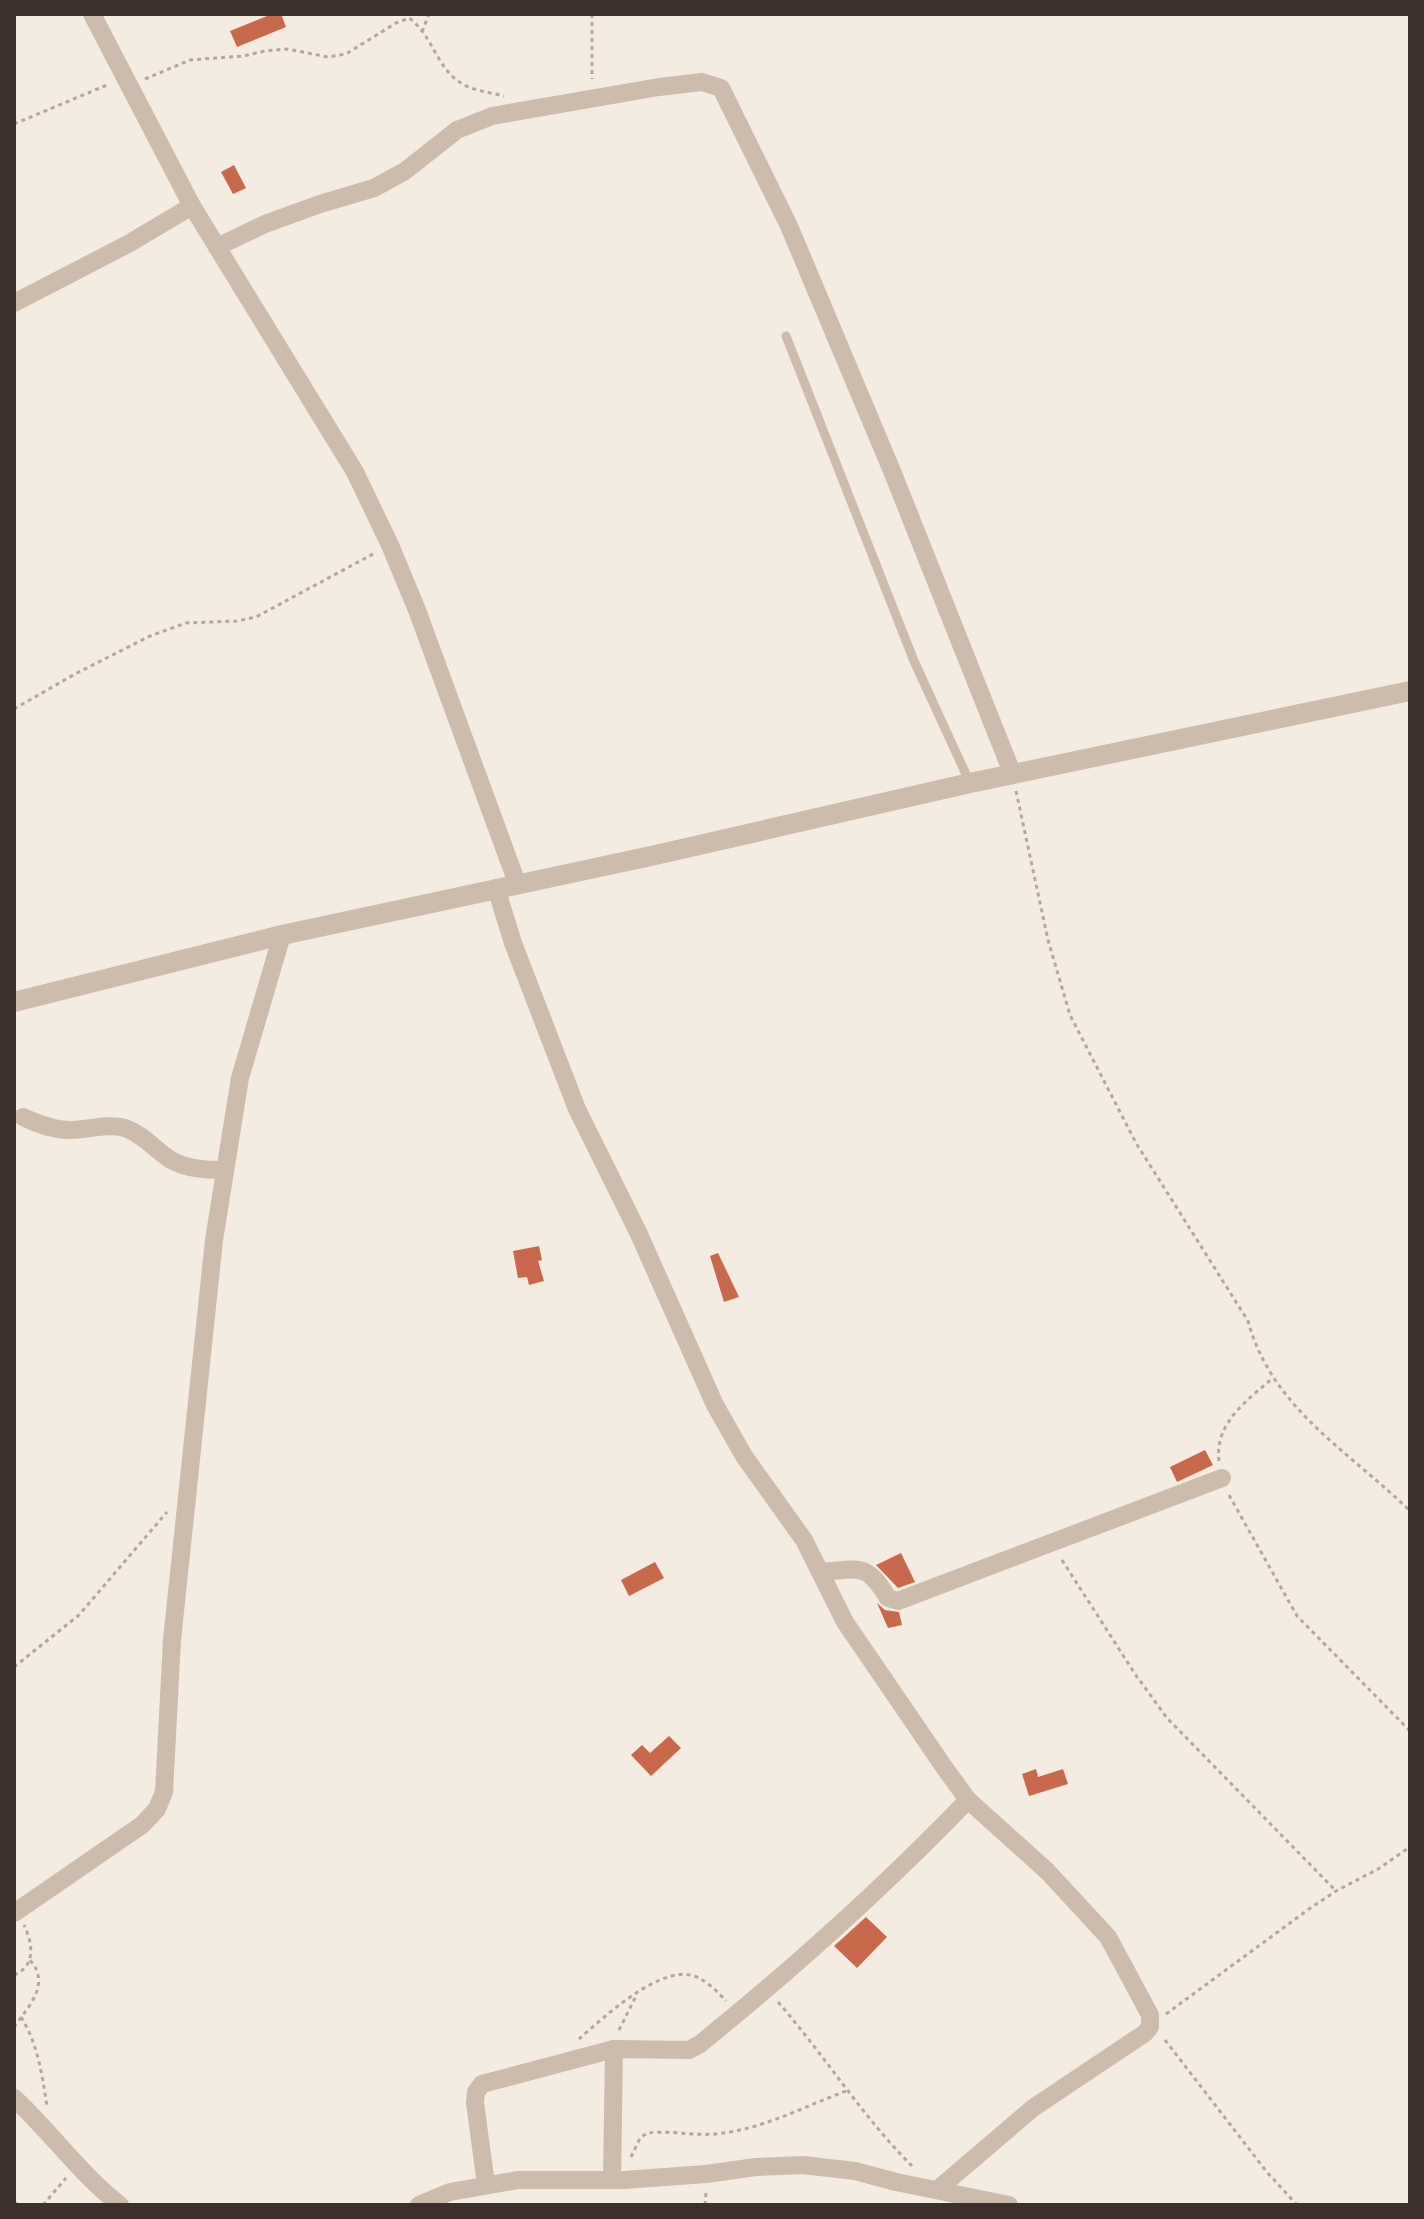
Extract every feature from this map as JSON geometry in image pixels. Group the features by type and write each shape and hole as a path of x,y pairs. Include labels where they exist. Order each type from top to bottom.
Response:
{"street":[{"path":"92,14 192,206 355,472 390,545 447,687 517,883"},
{"path":"217,247 265,224 374,188 405,171 457,130 492,116 659,87 702,82 721,88 789,226 1013,775"},
{"path":"14,303 115,251 192,206"},
{"path":"14,1002 282,935 651,856 970,783 1410,691"},
{"path":"496,888 513,943 577,1109 650,1256 715,1405 744,1456 804,1540 845,1622 968,1800 1047,1871 1108,1937 1150,2015 1152,2025 1145,2033 1033,2108 940,2188"},
{"path":"15,1912 142,1825 157,1809 164,1792 172,1640 214,1240 240,1078 282,935"},
{"path":"23,1117 48,1128 66,1130 108,1126 123,1128 136,1133 171,1160 189,1167 225,1170"},
{"path":"820,1572 867,1571 877,1579 888,1598 898,1601 1222,1478"},
{"path":"486,2184 475,2103 476,2092 482,2084 614,2049 689,2050 700,2044 767,1990 918,1852 968,1800"},
{"path":"614,2049 618,2180"},
{"path":"14,2098 76,2165 120,2205"},
{"path":"419,2205 450,2192 518,2180 618,2180 803,2165 832,2167 1009,2205"}],"lane":[{"path":"786,336 914,661 970,783"}],"path":[{"path":"422,32 429,14"},
{"path":"592,14 593,99"},
{"path":"14,124 190,60 287,49 328,57 346,54 405,19 413,21 454,78 464,85 514,99 527,110"},
{"path":"14,709 150,636 186,623 256,617 342,568 390,545"},
{"path":"1013,775 1041,912 1070,1015 1136,1143 1248,1321 1259,1353 1274,1377 1319,1432 1378,1480 1410,1511"},
{"path":"1274,1377 1247,1399 1226,1423 1218,1448 1222,1478 1243,1523 1297,1616 1410,1731"},
{"path":"14,1667 79,1615 147,1533 187,1493"},
{"path":"1053,1544 1135,1674 1167,1718 1336,1891"},
{"path":"1297,2205 1266,2171 1152,2025 1336,1891 1378,1869 1410,1847"},
{"path":"14,1975 21,1972 30,1960 32,1946 27,1929 15,1912"},
{"path":"14,2027 41,1982 38,1969 30,1960"},
{"path":"576,2042 611,2009 676,1975 691,1975 705,1982 738,2012"},
{"path":"767,1990 805,2033 873,2124 912,2166 940,2188"},
{"path":"614,2049 637,1993"},
{"path":"21,2017 31,2032 39,2058 49,2134"},
{"path":"618,2180 635,2147 647,2133 740,2131 846,2091"},
{"path":"43,2205 76,2165"},
{"path":"14,2202 19,2205"}],"building":[{"path":"272,14 281,14 286,27 237,47 230,31"},
{"path":"234,165 246,188 233,194 221,172"},
{"path":"539,1246 542,1260 538,1261 544,1281 529,1285 527,1277 518,1278 513,1251"},
{"path":"718,1253 739,1297 724,1302 710,1256"},
{"path":"1205,1450 1213,1465 1177,1482 1170,1467"},
{"path":"901,1553 915,1582 898,1588 876,1565"},
{"path":"655,1562 664,1578 629,1596 621,1580"},
{"path":"877,1603 885,1610 899,1612 902,1625 888,1628"},
{"path":"669,1736 681,1748 651,1776 631,1755 642,1745 650,1753"},
{"path":"1036,1769 1038,1777 1063,1769 1068,1784 1029,1796 1022,1774"},
{"path":"866,1917 887,1937 857,1968 834,1946"}]}
